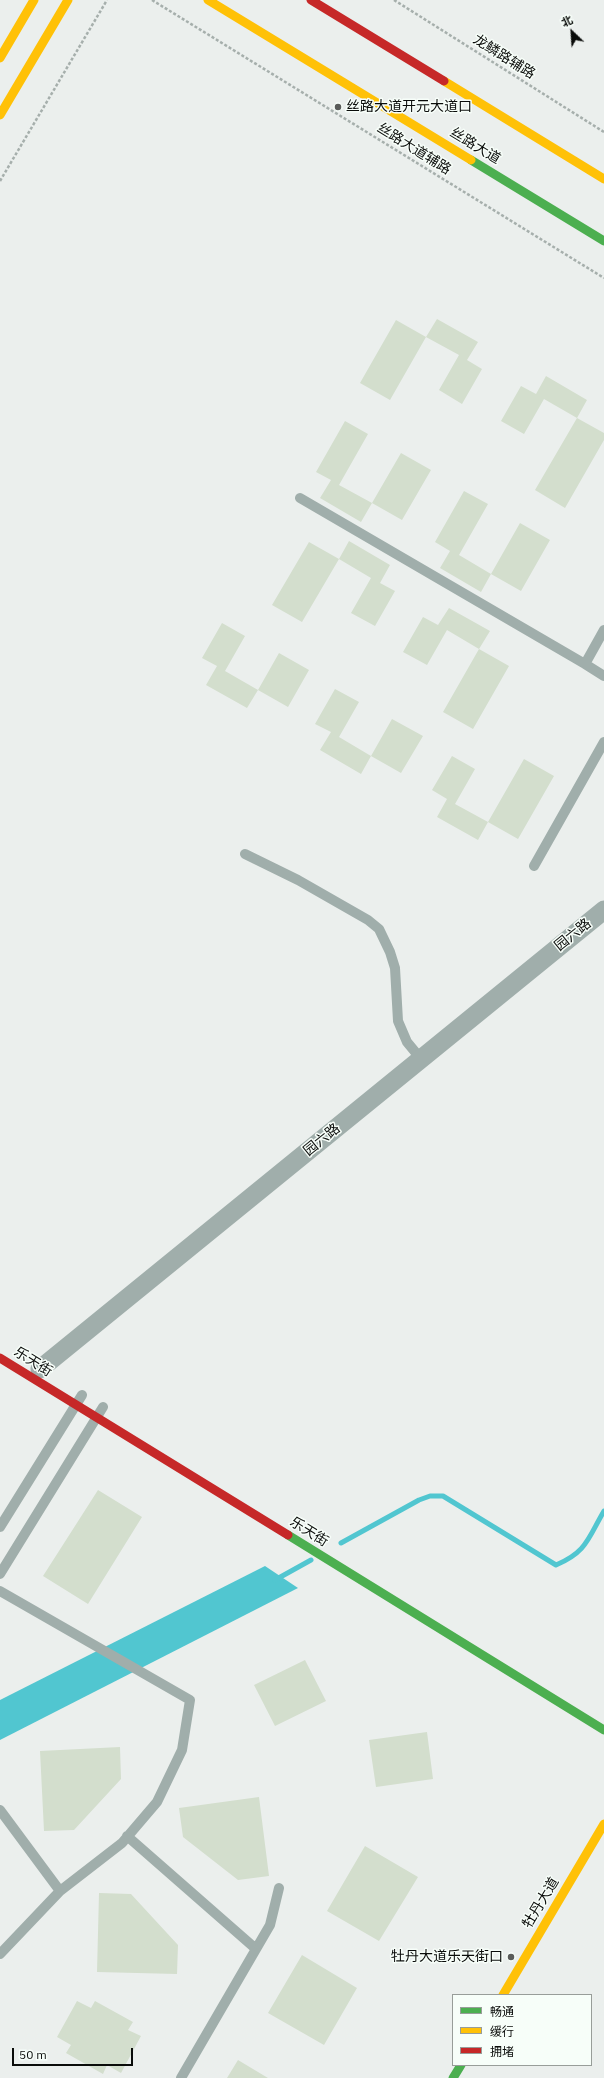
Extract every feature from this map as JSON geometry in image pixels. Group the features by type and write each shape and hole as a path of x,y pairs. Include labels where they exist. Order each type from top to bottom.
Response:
{"main road":[{"path":"0,58 34,0"},
{"path":"0,115 68,0"},
{"name":"丝路大道","path":"208,0 604,241"},
{"path":"311,0 604,179"},
{"name":"乐天街","path":"0,1358 604,1730"},
{"path":"79,1393 106,1409"},
{"name":"牡丹大道","path":"504,1994 604,1824"},
{"path":"453,2078 460,2066"}],"street":[{"name":"园六路","path":"40,1369 604,910"}],"lane":[{"path":"300,498 604,676"},
{"path":"585,664 604,630"},
{"path":"534,866 604,742"},
{"path":"245,854 298,880 368,920 379,929 390,952 395,968 397,1009 401,1030 407,1042 421,1059"},
{"path":"0,1527 76,1405 79,1393"},
{"path":"0,1574 96,1417 106,1409"},
{"path":"0,1591 190,1700 182,1750 157,1802 127,1836 60,1891 0,1954"},
{"path":"0,1810 60,1891"},
{"path":"127,1836 256,1949"},
{"path":"181,2078 272,1920 279,1888"}],"path":[{"path":"0,181 107,0"},
{"name":"丝路大道辅路","path":"152,0 604,278"},
{"name":"龙鳞路辅路","path":"394,0 604,132"}],"water":[{"path":"265,1566 298,1588 0,1740 0,1700"}],"building":[{"path":"437,319 478,342 467,360 482,369 462,404 439,390 459,355 426,337"},
{"path":"396,320 426,337 390,400 360,383"},
{"path":"546,376 587,400 577,418 544,399 524,434 501,421 521,386 536,394"},
{"path":"577,418 604,433 604,440 565,508 535,490"},
{"path":"345,421 368,434 339,485 372,503 361,522 320,498 331,480 316,472"},
{"path":"401,453 431,470 402,520 372,503"},
{"path":"464,491 488,504 459,555 491,574 481,592 440,568 450,551 435,542"},
{"path":"520,523 550,540 521,591 491,574"},
{"path":"349,541 390,565 380,583 395,591 375,626 351,613 371,578 339,559"},
{"path":"309,542 339,559 302,622 272,605"},
{"path":"449,608 490,631 479,649 447,630 427,665 403,652 423,617 438,625"},
{"path":"222,623 245,636 225,671 258,690 247,708 206,685 217,666 202,658"},
{"path":"479,649 509,666 473,729 443,712"},
{"path":"279,653 309,670 288,707 258,690"},
{"path":"335,689 359,702 339,737 371,756 361,774 320,750 331,732 315,724"},
{"path":"392,719 423,736 401,773 371,756"},
{"path":"452,756 475,769 455,804 488,822 478,840 437,817 447,799 432,790"},
{"path":"524,759 554,776 518,839 488,822"},
{"path":"98,1490 142,1517 88,1604 43,1576"},
{"path":"305,1660 326,1701 275,1726 254,1685"},
{"path":"427,1732 433,1779 376,1787 369,1740"},
{"path":"120,1747 121,1779 74,1830 44,1831 40,1751"},
{"path":"259,1797 269,1876 238,1880 183,1837 179,1808"},
{"path":"365,1846 418,1877 379,1941 327,1911"},
{"path":"99,1893 131,1894 178,1945 177,1974 97,1972"},
{"path":"302,1955 357,1988 324,2045 268,2013"},
{"path":"77,2001 91,2008 95,2001 133,2022 128,2030 141,2036 121,2073 107,2065 103,2074 66,2053 71,2045 57,2037"},
{"path":"238,2060 268,2078 227,2078"}],"waterway":[{"path":"341,1543 419,1500 430,1496 443,1496 556,1565 574,1555 581,1549 590,1537 604,1511"},
{"path":"275,1580 311,1560"}],"traffic: fast":[{"path":"471,160 604,241"},
{"path":"288,1535 604,1730"},
{"path":"453,2078 460,2066"}],"traffic: slow":[{"path":"0,58 34,0"},
{"path":"0,115 68,0"},
{"path":"208,0 471,160"},
{"path":"444,81 604,179"},
{"path":"504,1994 604,1824"}],"traffic: jam":[{"path":"311,0 444,81"},
{"path":"0,1358 288,1535"}],"place":[{"name":"丝路大道开元大道口","path":"338,107"},
{"name":"牡丹大道乐天街口","path":"511,1957"}]}
